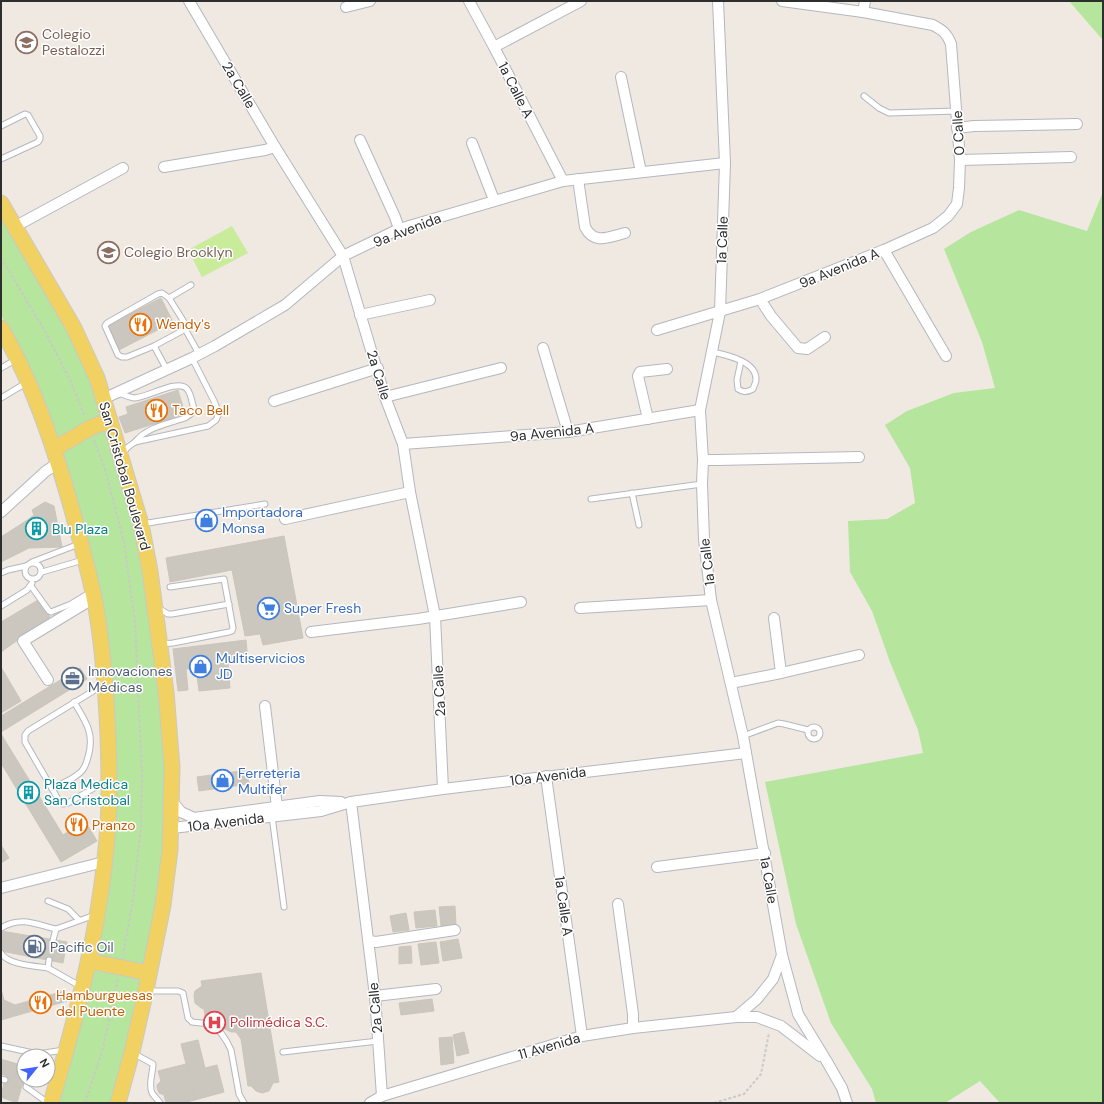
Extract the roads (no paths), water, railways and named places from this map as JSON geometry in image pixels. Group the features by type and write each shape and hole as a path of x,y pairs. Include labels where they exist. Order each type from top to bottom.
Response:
{"main road":[{"name":"San Cristobal Boulevard","path":"1,203 16,226 74,328 97,378 141,524 150,571 160,644 170,732 172,828 163,904 132,1052 118,1103"},
{"path":"1,328 18,358 54,449 85,559 93,595 106,683 110,779 108,824 104,862 89,961 67,1050 50,1103"},
{"path":"54,449 90,428 110,420"},
{"path":"89,961 149,973"}],"street":[{"name":"2a Calle","path":"189,1 343,256 360,315 378,368 385,397 403,444 410,492 435,616 443,789"},
{"path":"346,7 370,1"},
{"name":"1a Calle A","path":"468,1 494,47 563,180"},
{"path":"494,47 581,1"},
{"name":"1a Calle","path":"718,1 724,162 720,312 700,410 703,460 702,484 704,539 711,600 743,736 782,955 798,1014 842,1088 847,1103"},
{"path":"782,1 863,12 866,1"},
{"name":"0 Calle","path":"863,12 933,25 943,30 949,37 951,44 957,111 960,160 959,188 956,204 948,216 933,228"},
{"path":"621,77 641,172"},
{"path":"957,128 974,126 1077,124"},
{"path":"360,140 399,229"},
{"path":"472,143 494,200"},
{"path":"164,167 276,147"},
{"path":"960,160 1071,157"},
{"name":"9a Avenida","path":"103,399 119,393 196,356 285,305 343,256 399,229 563,180 724,162"},
{"path":"16,226 123,168"},
{"path":"578,179 588,233 598,239 625,233"},
{"name":"9a Avenida A","path":"657,330 760,299 884,250 933,228"},
{"path":"884,250 946,356"},
{"path":"760,299 771,316 798,348 807,350 825,337"},
{"path":"360,315 430,300"},
{"path":"543,348 568,432"},
{"path":"274,400 378,368"},
{"path":"385,397 501,368"},
{"path":"648,419 638,374 640,372 667,369"},
{"name":"9a Avenida A","path":"403,444 568,432 700,410"},
{"path":"703,460 859,457"},
{"path":"1,512 46,471 52,467 59,466"},
{"path":"285,519 410,492"},
{"path":"48,680 23,641 93,595"},
{"path":"580,608 711,600"},
{"path":"311,632 418,619 521,602"},
{"path":"774,618 781,673"},
{"path":"731,683 859,655"},
{"path":"265,706 277,807"},
{"name":"10a Avenida","path":"172,828 321,811 351,802 443,789 746,753"},
{"name":"1a Calle A","path":"546,776 582,1036"},
{"name":"10a Avenida","path":"172,801 181,812 194,818 320,801 351,802"},
{"name":"2a Calle","path":"351,802 375,996 382,1096"},
{"path":"657,867 765,853"},
{"path":"1,888 104,862"},
{"path":"618,904 634,1028"},
{"path":"369,941 376,942 455,930"},
{"path":"736,1017 757,999 773,979 782,955"},
{"path":"375,996 436,989"},
{"name":"11 Avenida","path":"370,1103 382,1096 582,1036 634,1028 736,1017 757,1017 780,1026 826,1060"}],"lane":[{"path":"864,96 879,108 889,113 957,111"},
{"path":"1,126 25,114 28,114 40,136 40,139 38,142 1,159"},
{"path":"169,298 191,285"},
{"path":"121,455 128,446 135,442 208,426 216,420 218,413 184,327 184,322 169,298 162,293 158,294 107,322 105,326 118,355 122,357 127,357 154,346 182,332 184,327"},
{"path":"154,346 167,370"},
{"path":"713,352 740,361 750,366 754,371 756,379 753,389 748,392 743,392 738,389 737,380 740,361"},
{"path":"1,368 18,358"},
{"path":"1,398 28,382"},
{"path":"119,393 127,397 135,398 146,396 177,384 188,389 194,409 191,414 185,418 146,431 135,442"},
{"path":"591,499 632,492 702,484"},
{"path":"632,492 639,525"},
{"path":"141,524 265,504"},
{"path":"1,573 26,566 32,562 81,543"},
{"path":"1,606 27,590 42,572 85,559"},
{"path":"32,562 39,565 42,572"},
{"path":"26,566 25,574 30,579 34,580"},
{"path":"160,644 173,643 232,631 233,628 225,581 222,579 170,587"},
{"path":"31,586 49,612 93,595"},
{"path":"155,606 168,614 172,614 229,604"},
{"path":"106,683 28,731 24,736 25,742 58,799 63,804 68,803 110,779"},
{"path":"52,788 77,775 84,768 91,748 91,734 74,702"},
{"path":"743,736 778,723 808,730"},
{"path":"272,816 284,907"},
{"path":"48,901 68,909 79,920"},
{"path":"1,928 10,922 22,920 56,929 97,914"},
{"path":"53,940 56,929"},
{"path":"1,953 3,957 10,961 48,968 83,987"},
{"path":"48,968 49,960"},
{"path":"146,990 178,991 183,993 188,1018 192,1022 210,1024 221,1033 231,1050 239,1094 244,1103"},
{"path":"283,1052 378,1041"},
{"path":"1,1046 16,1050"},
{"path":"56,1052 67,1050"},
{"path":"132,1052 153,1064 151,1091 160,1103"},
{"path":"28,1088 50,1103"}],"place":[{"name":"Colegio Pestalozzi","path":"26,42"},
{"name":"Colegio Brooklyn","path":"109,252"},
{"name":"Wendy's","path":"140,324"},
{"name":"Taco Bell","path":"156,410"},
{"name":"Importadora Monsa","path":"206,520"},
{"name":"Blu Plaza","path":"36,529"},
{"name":"Super Fresh","path":"269,608"},
{"name":"Multiservicios JD","path":"201,666"},
{"name":"Innovaciones Médicas","path":"73,679"},
{"name":"Ferreteria Multifer","path":"223,781"},
{"name":"Plaza Medica San Cristobal","path":"28,792"},
{"name":"Pranzo","path":"76,825"},
{"name":"Pacific Oil","path":"34,947"},
{"name":"Hamburguesas del Puente","path":"41,1003"},
{"name":"Polimédica S.C.","path":"215,1022"}]}
